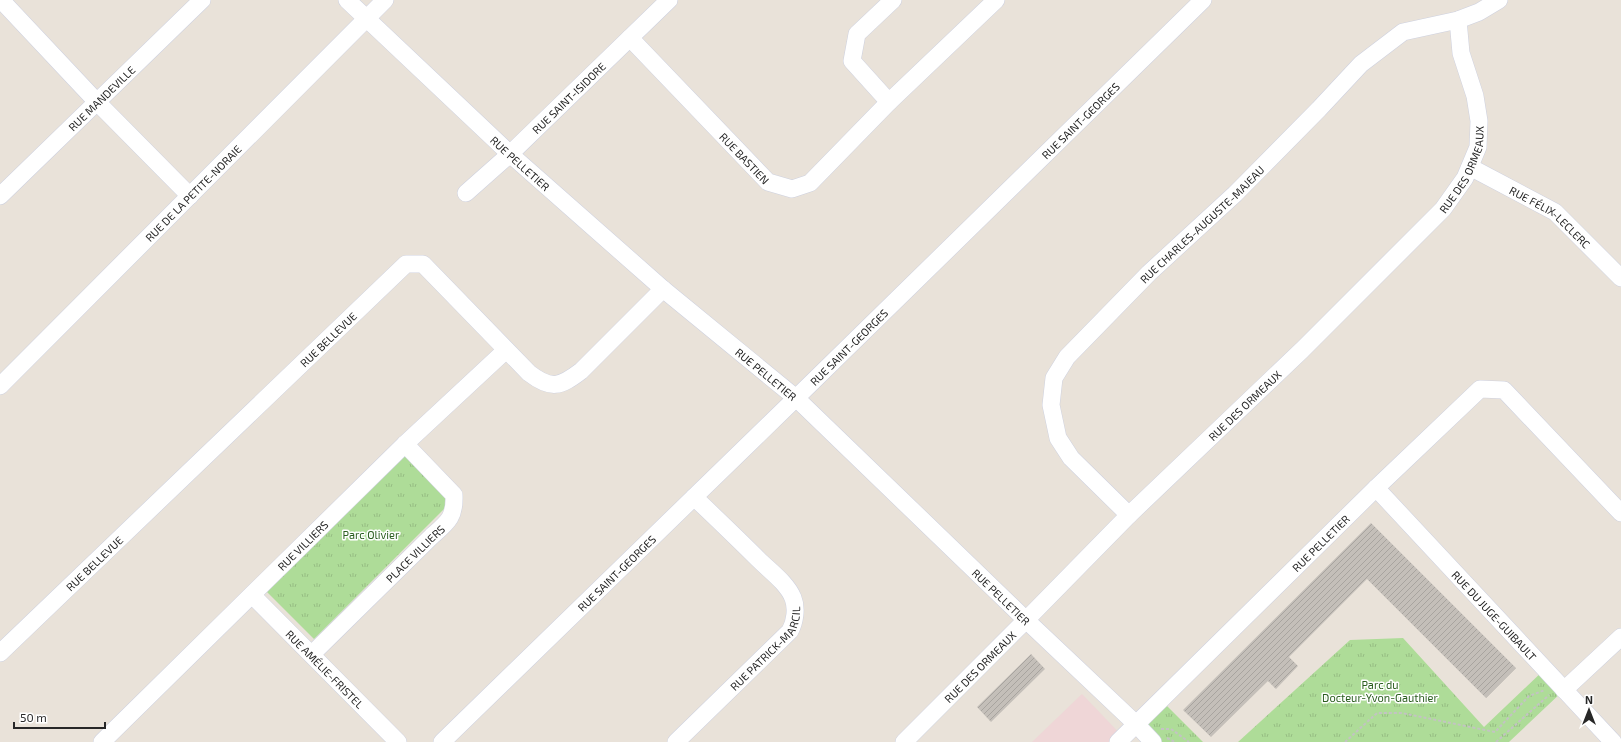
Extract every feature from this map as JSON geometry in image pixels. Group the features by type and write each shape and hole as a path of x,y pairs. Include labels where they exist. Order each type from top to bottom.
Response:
{"street":[{"path":"0,0 96,101 190,196"},
{"name":"RUE MANDEVILLE","path":"0,196 96,101 202,0"},
{"name":"RUE PELLETIER","path":"347,0 510,154 663,289 796,398 1136,724 1376,488 1480,389 1504,390 1621,513"},
{"name":"RUE DE LA PETITE-NORAIE","path":"0,386 385,0"},
{"name":"RUE SAINT-ISIDORE","path":"466,193 510,154 668,0"},
{"path":"889,102 852,61 857,34 893,0"},
{"name":"RUE BASTIEN","path":"630,38 768,182 792,189 810,183 889,102 996,0"},
{"name":"RUE SAINT-GEORGES","path":"442,742 1203,0"},
{"name":"RUE CHARLES-AUGUSTE-MAJEAU","path":"1128,515 1071,458 1058,438 1051,405 1053,385 1054,378 1067,357 1149,273 1235,194 1361,64 1403,32 1458,20 1479,12 1499,0"},
{"name":"RUE DES ORMEAUX","path":"904,742 1128,515 1302,350 1442,209 1465,178 1478,147 1479,121 1475,96 1461,53 1458,20"},
{"name":"RUE FÉLIX-LECLERC","path":"1470,167 1555,212 1621,278"},
{"name":"RUE BELLEVUE","path":"0,653 406,264 423,264 529,373 540,382 549,385 560,384 569,380 581,371 663,289"},
{"name":"RUE VILLIERS","path":"102,742 252,595 292,553 405,444 506,350"},
{"name":"PLACE VILLIERS","path":"312,654 448,522 454,506 454,495 405,444"},
{"name":"RUE DU JUGE-GUIBAULT","path":"1376,488 1558,691 1613,742"},
{"name":"RUE PATRICK-MARCIL","path":"676,742 790,631 794,618 794,600 790,593 776,577 694,497"},
{"name":"RUE AMÉLIE-FRISTEL","path":"252,595 398,742"},
{"path":"1558,691 1621,637"},
{"path":"1118,742 1136,724 1156,736"}],"path":[{"path":"1345,742 1377,713 1402,713 1495,732 1529,696 1544,690 1558,691"},
{"path":"1496,742 1558,691"},
{"path":"1156,736 1171,728 1189,742"}],"shaded area":[{"path":"1082,694 1128,742 1032,742"}],"green space":[{"name":"Parc Olivier","path":"404,452 453,500 314,639 266,591"},
{"name":"Parc du Docteur-Yvon-Gauthier","path":"1403,638 1484,727 1545,669 1564,690 1509,742 1238,742 1350,640"},
{"path":"1161,700 1203,742 1156,742 1136,724"}],"building":[{"path":"1371,523 1516,668 1486,698 1367,579 1289,657 1298,666 1276,689 1268,681 1211,737 1183,710"},
{"path":"1031,654 1045,669 991,722 977,707"}]}
